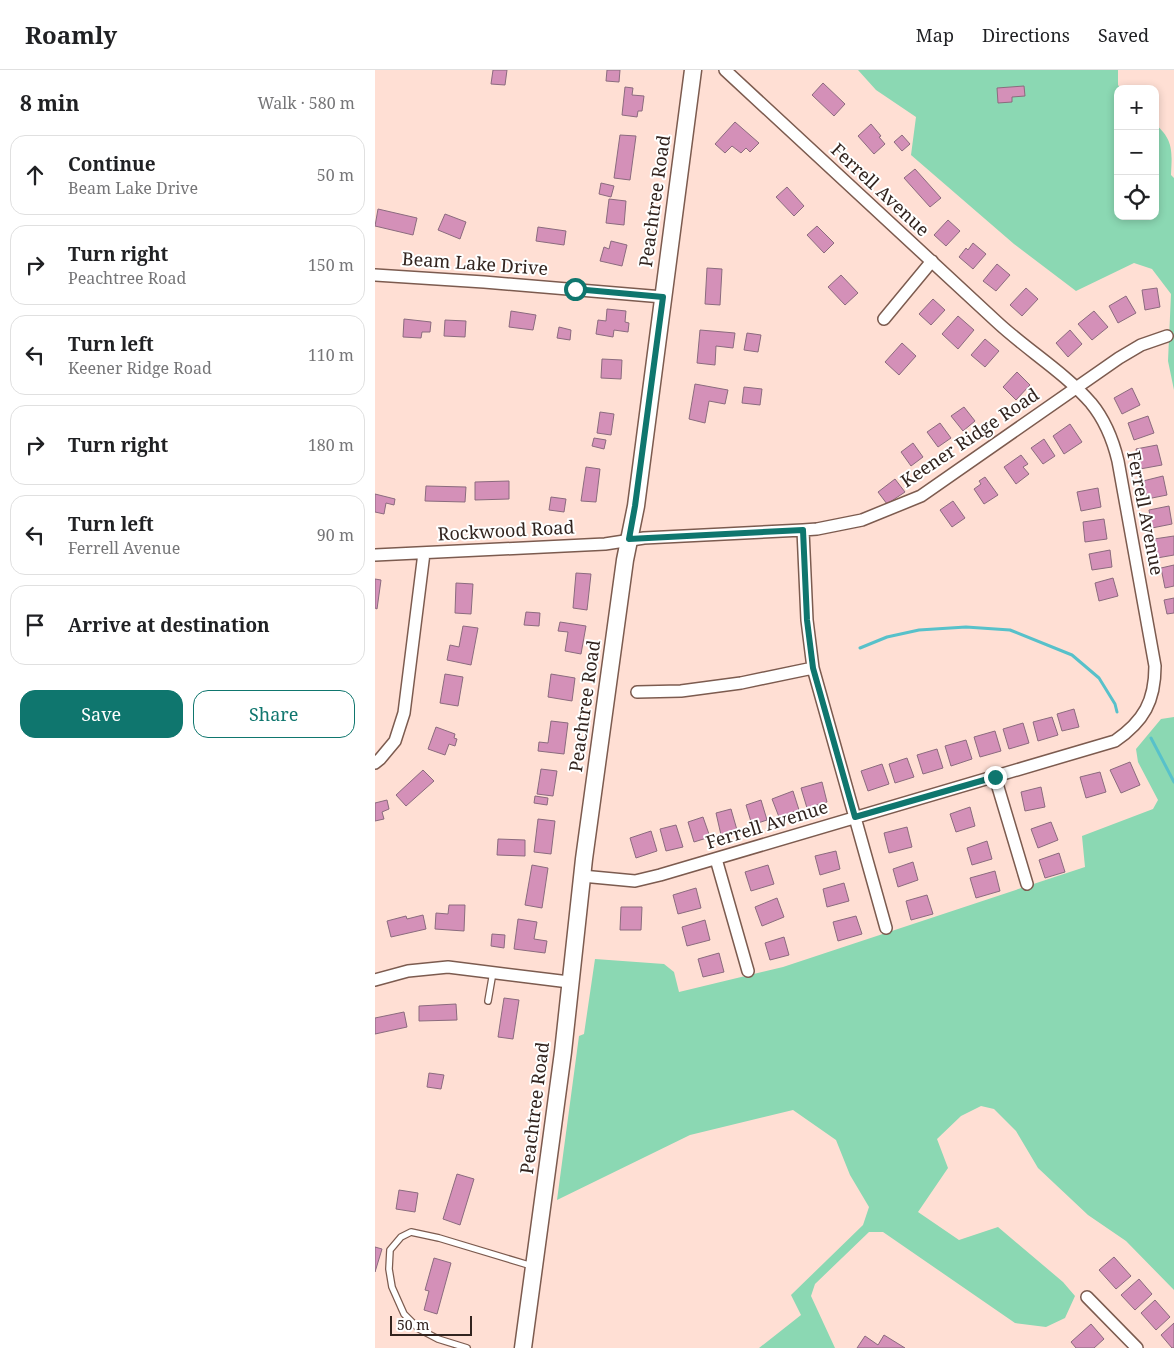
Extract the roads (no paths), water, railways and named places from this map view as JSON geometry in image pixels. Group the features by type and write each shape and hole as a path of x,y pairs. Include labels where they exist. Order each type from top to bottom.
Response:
{"street":[{"name":"Peachtree Road","path":"523,1348 563,1052 569,982 582,876 635,506 693,70"},
{"name":"Ferrell Avenue","path":"582,876 635,881 716,860 1115,741 1131,730 1140,720 1149,703 1155,683 1155,666 1115,448 1103,420 1091,403 1076,388 999,324 725,70"},
{"path":"884,319 932,261"},
{"name":"Beam Lake Drive","path":"375,275 663,297"},
{"name":"Keener Ridge Road","path":"629,539 817,529 862,520 921,496 1127,354 1141,346 1167,336"},
{"path":"803,530 807,620 813,668 886,928"},
{"name":"Rockwood Road","path":"375,763 392,746 402,720 425,553 605,544 629,539"},
{"path":"375,555 425,553"},
{"path":"637,692 689,690 741,683 813,668"},
{"path":"995,777 1027,884"},
{"path":"716,860 748,971"},
{"path":"375,980 407,971 448,967 569,982"},
{"path":"1087,1297 1132,1346"}],"lane":[{"path":"488,1001 493,972"},
{"path":"467,1348 437,1338 419,1329 404,1314 392,1288 389,1268 390,1250 401,1237 411,1232 535,1267"}],"waterway":[{"path":"860,648 887,637 919,630 966,627 1010,630 1072,655 1099,678 1115,704 1117,712"},
{"path":"1151,738 1174,782"}]}
